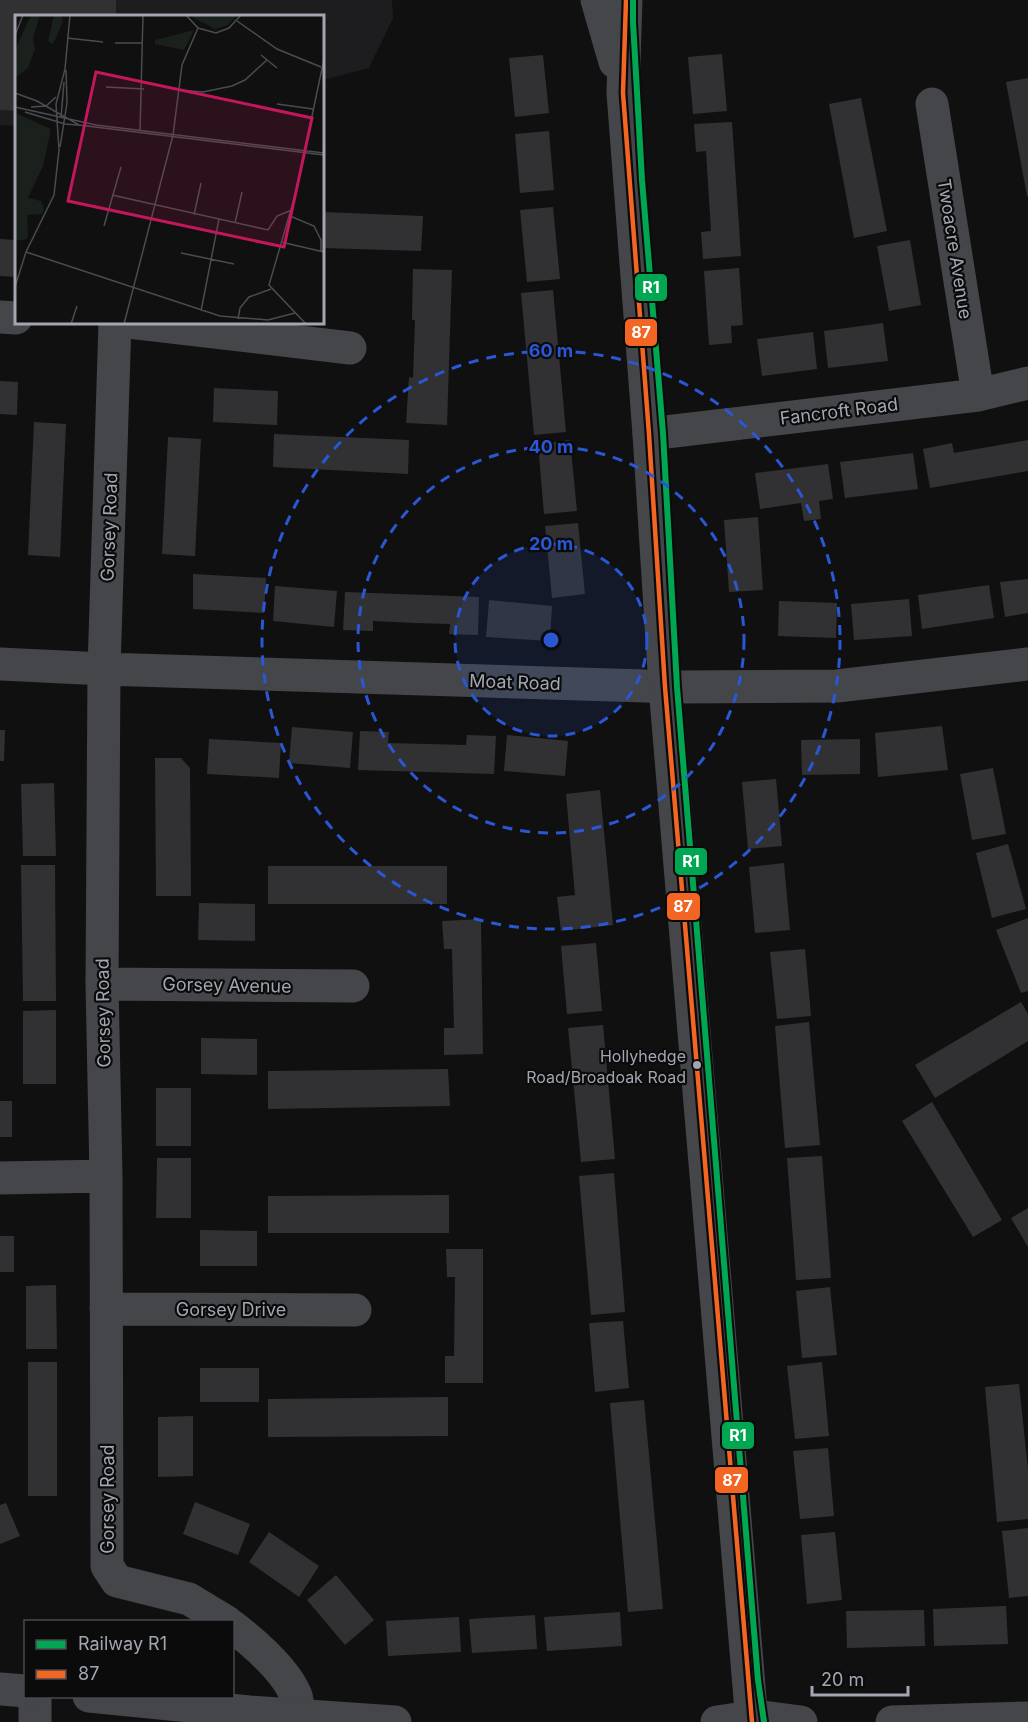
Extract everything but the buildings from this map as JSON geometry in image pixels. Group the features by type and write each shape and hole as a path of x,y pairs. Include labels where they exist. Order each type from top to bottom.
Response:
{"street":[{"path":"597,0 623,93"},
{"path":"626,0 623,93 649,434 665,687 751,1720"},
{"name":"Twoacre Avenue","path":"932,104 978,395"},
{"path":"0,317 15,318"},
{"name":"Gorsey Road","path":"115,324 104,669 102,984 106,1176 107,1566 117,1581 189,1599 224,1620"},
{"path":"146,324 350,348"},
{"name":"Fancroft Road","path":"649,434 978,395 1028,383"},
{"name":"Moat Road","path":"0,663 104,669 665,687 837,686 1028,664"},
{"name":"Gorsey Avenue","path":"102,984 353,987"},
{"path":"0,1178 106,1176"},
{"name":"Gorsey Drive","path":"106,1309 355,1310"},
{"path":"234,1628 262,1649 290,1684 297,1698 298,1715"},
{"path":"0,1689 24,1690"},
{"path":"35,1698 35,1722"},
{"path":"104,1698 249,1717 298,1715 395,1722"},
{"path":"717,1722 764,1717 801,1722"},
{"path":"892,1722 1028,1718"}],"shaded area":[{"path":"0,0 392,0 393,18 369,68 324,80 324,15 15,15 15,126 0,125"}],"rail line":[{"name":"R1","path":"633,0 642,180 663,433 677,687 758,1680 764,1722"}],"transit line":[{"name":"87","path":"626,0 623,93 649,434 665,687 752,1722"}],"place":[{"name":"Hollyhedge Road/Broadoak Road","path":"697,1065"}]}
